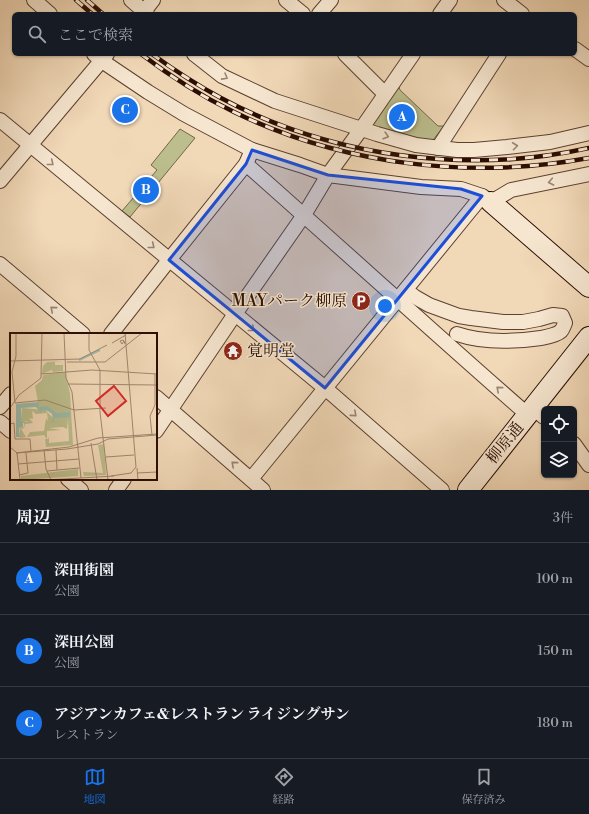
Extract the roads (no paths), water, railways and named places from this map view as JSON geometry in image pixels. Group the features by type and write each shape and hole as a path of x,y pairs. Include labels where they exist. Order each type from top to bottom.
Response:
{"street":[{"path":"34,0 48,12"},
{"path":"131,0 143,12"},
{"path":"145,12 153,0"},
{"path":"286,0 301,12"},
{"path":"321,12 330,0"},
{"path":"441,12 450,0"},
{"path":"504,0 519,12"},
{"path":"0,181 101,56 148,92 184,114 252,150 328,175 421,187 461,189 487,199 589,287"},
{"path":"197,56 222,76 275,101 416,145 457,150 507,147 550,142 589,134"},
{"path":"347,56 385,94"},
{"path":"157,430 304,215 328,175 412,56"},
{"path":"438,148 498,56"},
{"path":"0,120 325,388 442,490"},
{"path":"112,333 246,164 252,150"},
{"path":"246,164 304,215 402,295 448,345 535,413"},
{"path":"251,479 402,295 487,199 510,190 589,174"},
{"path":"0,264 66,329 80,333"},
{"path":"402,295 415,297 429,305 460,316 481,320 523,322 553,315 562,316 566,323 561,331 549,337 524,341 491,340 457,334"},
{"path":"448,345 457,334 460,316"},
{"name":"柳原通","path":"468,490 535,413 589,337"},
{"path":"0,407 10,395"},
{"path":"157,398 263,490"},
{"path":"0,422 10,430"},
{"path":"577,448 589,464"},
{"path":"69,480 81,490"},
{"path":"116,490 123,480"}],"railway":[{"path":"76,0 90,12"},
{"path":"87,0 101,12"},
{"path":"144,56 186,85 234,112 276,130 319,145 363,156 408,163 453,167 499,168 544,165 589,158"},
{"path":"155,56 212,93 263,118 308,134 354,147 401,155 448,160 496,160 543,156 589,148"}],"place":[{"name":"アジアンカフェ&レストラン ライジングサン","path":"125,110"},
{"name":"深田街園","path":"402,117"},
{"name":"深田公園","path":"146,190"},
{"name":"MAYパーク柳原","path":"361,301"},
{"name":"覚明堂","path":"233,351"}]}
